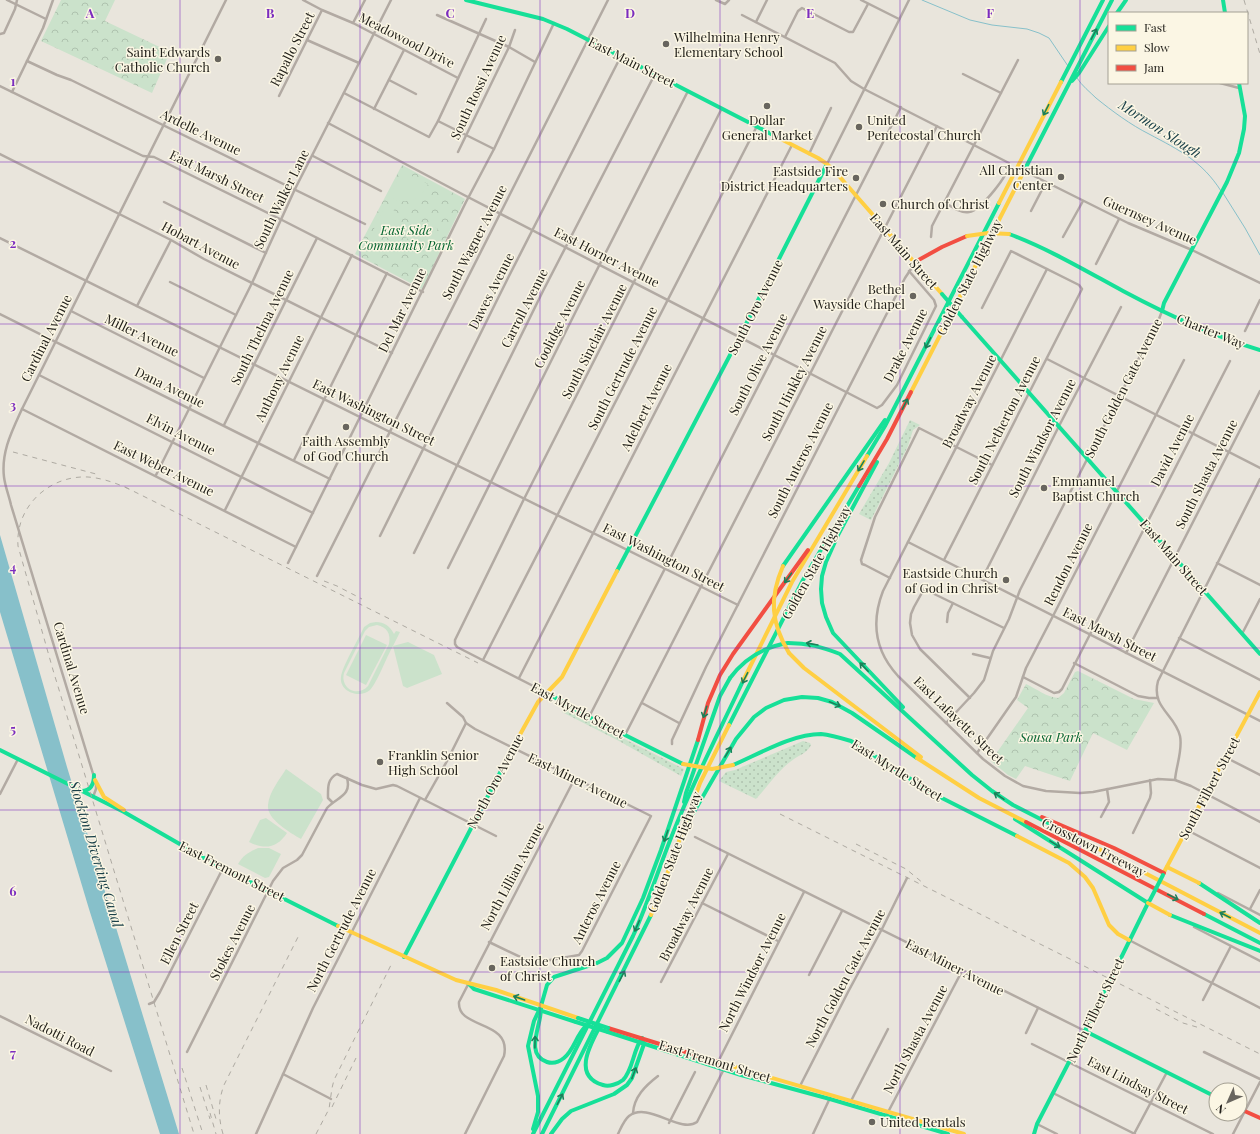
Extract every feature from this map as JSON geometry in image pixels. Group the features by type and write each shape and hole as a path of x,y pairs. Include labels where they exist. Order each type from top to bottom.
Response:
{"main road":[{"name":"East Main Street","path":"466,0 554,23 688,90 827,164 856,195 1260,654"},
{"name":"Golden State Highway","path":"532,1134 645,910 675,828 709,751 792,582 885,426 908,383 1101,0"},
{"name":"Golden State Highway","path":"542,1134 632,956 650,915 700,783 803,580 826,539 888,439 949,315 1068,84 1078,71 1112,0"},
{"path":"1118,12 1126,0"},
{"path":"1223,0 1226,12"},
{"path":"1078,71 1108,27"},
{"name":"South Golden Gate Avenue","path":"1162,311 1227,182 1239,153 1244,129 1244,106 1239,85"},
{"name":"South Oro Avenue","path":"596,612 740,336 827,164"},
{"name":"Charter Way","path":"915,262 942,247 979,232 1009,234 1034,244 1162,311 1222,338 1260,350"},
{"path":"908,383 869,444 783,566 775,588 773,613 779,634 789,653 804,668 941,773"},
{"path":"888,439 826,561 821,581 822,603 829,625 840,641 940,745"},
{"path":"532,1134 537,1116 539,1099 528,1046 547,985 554,978 562,974 602,960 615,951 622,943 643,898 661,850 692,760 708,703 720,675 733,654 808,550 812,548"},
{"name":"North Oro Avenue","path":"404,957 512,747 538,702 562,677 596,612"},
{"path":"682,812 686,793 720,696 730,678 741,665 755,654 771,647 788,643 802,643 820,646 840,654 940,745"},
{"name":"South Filbert Street","path":"1158,886 1260,692"},
{"name":"East Myrtle Street","path":"547,693 589,717 683,764 712,769 733,765 802,736 837,736 851,741 903,776 934,794 1069,863 1085,877 1093,888 1109,925 1118,934 1129,940"},
{"path":"681,834 743,728 760,712 773,704 784,700 802,697 813,698 839,705 941,773"},
{"name":"Crosstown Freeway","path":"940,745 977,779 1013,805 1260,933"},
{"name":"East Fremont Street","path":"0,750 93,796 223,867 352,932 456,980 473,983 496,990 644,1044 717,1065 800,1086 830,1097"},
{"name":"Crosstown Freeway","path":"941,773 986,802 1260,943"},
{"path":"81,791 89,790 95,777"},
{"path":"95,777 104,797 136,819"},
{"path":"986,802 1170,915 1260,951"},
{"path":"1013,805 1114,848 1164,874"},
{"path":"1167,867 1199,883 1260,923"},
{"name":"North Filbert Street","path":"1034,1134 1037,1124 1085,1031 1129,940 1158,886"},
{"name":"East Fremont Street","path":"468,983 474,989 538,1011 577,1020"},
{"path":"541,1006 543,1012 536,1033 534,1046 538,1056 548,1063 562,1060 583,1028 588,1025"},
{"path":"551,1134 562,1119 571,1112 614,1094 628,1085 632,1078 644,1044 642,1038 638,1042 627,1074 622,1081 614,1085 606,1086 597,1084 590,1079 586,1073 585,1062 590,1046 602,1020 604,1010"},
{"name":"East Fremont Street","path":"608,1030 642,1038 717,1065 724,1069 830,1097 948,1134"},
{"name":"East Miner Avenue","path":"1085,1031 1208,1093"},
{"path":"1248,1112 1260,1118"},
{"name":"East Fremont Street","path":"887,1114 964,1134"}],"street":[{"path":"7,0 46,18"},
{"path":"1,34 4,33 17,0"},
{"path":"12,92 53,0"},
{"name":"Cardinal Avenue","path":"93,796 96,787 95,777 4,479 6,450 22,409 226,0"},
{"name":"Meadowood Drive","path":"303,0 353,23 458,78"},
{"path":"353,23 365,0"},
{"name":"South Walker Lane","path":"156,476 252,283 328,123 391,0"},
{"name":"South Wagner Avenue","path":"317,576 608,0"},
{"path":"716,0 722,4 726,4 729,0"},
{"path":"756,22 767,0"},
{"path":"861,0 899,19"},
{"name":"South Oro Avenue","path":"827,164 909,0"},
{"path":"785,37 798,11 802,8 849,32 854,32 868,4"},
{"name":"Rapallo Street","path":"279,96 322,10"},
{"path":"437,15 479,35 509,47 535,62"},
{"path":"742,16 835,63 851,81 864,89 1009,164 1008,169 993,192 982,203 969,212 961,211 944,202"},
{"path":"344,93 429,137 486,19"},
{"name":"Del Mar Avenue","path":"288,563 423,292 468,198 494,149 554,23"},
{"name":"South Rossi Avenue","path":"458,152 509,47 515,30"},
{"path":"307,40 359,63"},
{"path":"374,109 404,50"},
{"path":"430,63 435,51"},
{"name":"Dawes Avenue","path":"380,536 532,230 621,56"},
{"path":"931,237 932,226 1018,60"},
{"name":"Ardelle Avenue","path":"27,61 71,80 365,224"},
{"name":"Carroll Avenue","path":"414,552 655,73"},
{"path":"963,74 1001,93"},
{"path":"389,80 416,94"},
{"name":"East Marsh Street","path":"0,86 143,156 154,156 423,292"},
{"name":"Coolidge Avenue","path":"448,568 688,90"},
{"name":"South Olive Avenue","path":"589,717 901,107"},
{"name":"South Sinclair Avenue","path":"455,644 455,640 494,561 722,108"},
{"path":"809,154 831,108"},
{"path":"438,121 494,149"},
{"name":"East Horner Avenue","path":"328,123 468,198 811,372 878,408"},
{"name":"South Gertrude Avenue","path":"482,660 757,126"},
{"name":"South Hinkley Avenue","path":"625,735 937,126"},
{"name":"Adelbert Avenue","path":"518,678 792,145"},
{"name":"Hobart Avenue","path":"0,154 171,240 204,259 392,353"},
{"path":"313,156 381,191"},
{"name":"Guernsey Avenue","path":"1032,175 1119,219 1192,250 1260,283"},
{"path":"1031,211 1046,182"},
{"path":"1063,237 1083,201"},
{"path":"164,202 266,253"},
{"path":"1096,264 1119,219"},
{"name":"East Washington Street","path":"0,238 738,605"},
{"name":"South Thelma Avenue","path":"224,425 317,238"},
{"path":"138,306 171,240"},
{"path":"982,308 1011,251 1047,269"},
{"name":"Anthony Avenue","path":"225,510 352,255"},
{"name":"South Anteros Avenue","path":"672,744 672,740 679,723 706,667 847,391 915,262"},
{"name":"South Netherton Avenue","path":"944,560 1081,292 1082,288 1078,285 1047,269"},
{"name":"Broadway Avenue","path":"908,542 1047,269"},
{"name":"Drake Avenue","path":"878,408 888,398 900,381 936,306 934,300 909,271"},
{"path":"294,460 387,273"},
{"path":"170,282 236,315"},
{"path":"1245,331 1260,300"},
{"name":"South Windsor Avenue","path":"982,580 1059,426 1121,307"},
{"name":"Miller Avenue","path":"71,311 204,378"},
{"name":"South Golden Gate Avenue","path":"946,723 970,698 984,680 990,658 1017,597 1162,311"},
{"name":"Dana Avenue","path":"0,314 330,479"},
{"path":"1047,359 1260,468"},
{"name":"Rendon Avenue","path":"977,753 1016,697 1023,677 1053,616 1184,360"},
{"name":"David Avenue","path":"1023,677 1052,692 1057,693 1062,689 1145,524 1230,361"},
{"name":"Elvin Avenue","path":"39,375 313,513"},
{"name":"South Shasta Avenue","path":"1126,653 1260,391"},
{"name":"East Weber Avenue","path":"22,409 296,547"},
{"path":"890,578 862,564 861,560 875,517 919,428 992,465"},
{"path":"1175,780 1181,745 1180,735 1157,698 1157,684 1178,638 1260,479"},
{"name":"East Marsh Street","path":"908,542 1260,721"},
{"name":"East Lafayette Street","path":"908,542 879,601 876,613 877,637 882,653 893,670 977,753 1005,776 1014,782 1029,788 1065,793 1093,792 1158,779 1175,780 1260,822"},
{"path":"1217,563 1260,585"},
{"path":"970,698 920,648 912,635 910,623 911,614 914,607 924,589 1004,628"},
{"path":"1242,634 1260,599"},
{"path":"947,622 948,613 953,603"},
{"path":"1178,638 1260,680"},
{"name":"East Myrtle Street","path":"455,644 457,647 547,693"},
{"path":"973,654 990,658"},
{"path":"1074,664 1138,696 1157,698"},
{"path":"642,702 679,723"},
{"name":"East Miner Avenue","path":"447,704 463,717 466,723 479,731 651,816"},
{"path":"425,800 466,723"},
{"path":"1225,757 1260,775"},
{"path":"0,794 18,759"},
{"name":"Stokes Avenue","path":"327,808 329,781 337,774 362,785 376,789 395,785 420,798"},
{"name":"Stokes Avenue","path":"187,1052 279,871 297,860 302,855 327,808 332,802 348,790 349,786 347,778"},
{"name":"North Lillian Avenue","path":"465,1134 504,1056 505,1048 503,1040 497,1033 460,1012 459,1002 575,778"},
{"path":"1132,832 1150,798 1150,780"},
{"path":"1102,817 1109,802 1107,789"},
{"path":"328,798 332,802"},
{"path":"420,798 496,836"},
{"name":"North Gertrude Avenue","path":"256,1134 314,1008 420,798"},
{"name":"Anteros Avenue","path":"489,942 533,963 579,955 582,952 651,816"},
{"path":"1187,830 1260,868"},
{"name":"East Miner Avenue","path":"695,838 1085,1031"},
{"name":"Broadway Avenue","path":"661,982 728,854"},
{"name":"Ellen Street","path":"149,1004 154,1002 160,992 223,867"},
{"name":"North Golden Gate Avenue","path":"800,1086 907,878"},
{"path":"1199,883 1260,915"},
{"path":"1250,909 1260,890"},
{"name":"North Windsor Avenue","path":"717,1065 778,941 804,892"},
{"path":"702,903 778,941"},
{"path":"809,975 842,911"},
{"path":"1170,915 1260,961"},
{"path":"1129,940 1260,1008"},
{"path":"1203,1000 1231,946"},
{"name":"North Shasta Avenue","path":"887,1114 962,970"},
{"path":"1026,1032 1038,1008"},
{"name":"Nadotti Road","path":"0,1016 111,1071"},
{"path":"850,1103 888,1029"},
{"name":"East Lindsay Street","path":"1032,1044 1213,1134"},
{"path":"1204,1052 1260,1081 1248,1105"},
{"path":"689,1129 697,1122 724,1069"},
{"path":"669,1123 695,1072"},
{"path":"1053,1093 1134,1134 1167,1072"},
{"path":"283,1074 331,1099"},
{"path":"618,1134 626,1119 633,1113 634,1106 643,1088 658,1076"},
{"path":"813,1134 830,1097"},
{"path":"633,1113 645,1114 682,1128"},
{"path":"1233,1134 1239,1122"},
{"path":"1037,1124 1057,1134"}],"green space":[{"path":"61,0 115,0 105,21 170,52 152,93 41,41"},
{"name":"East Side Community Park","path":"402,165 465,199 422,289 355,254"},
{"path":"402,172 428,184 425,190 417,198 401,201 389,197"},
{"path":"386,205 396,212 401,221 402,232 398,243 376,232 374,228"},
{"path":"430,223 438,229 423,249 404,236 409,226"},
{"path":"910,420 920,425 913,430 908,446 871,520 859,514 889,463"},
{"path":"370,623 382,623 389,627 394,634 396,631 400,632 373,687 366,693 356,694 343,687 341,677 347,660 364,627","holes":["377,625 388,632 389,644 368,686 364,690 350,690 343,678 344,673 365,631 369,627"]},
{"path":"366,635 387,645 366,685 346,675"},
{"path":"408,642 434,655 442,674 407,688 403,686 393,646"},
{"name":"Sousa Park","path":"1078,671 1134,699 1154,703 1127,750 1093,733 1070,781 1025,766 1016,779 1008,775 991,761 1028,708 1017,700 1026,684 1058,698 1064,693 1075,672"},
{"path":"563,706 585,719 684,769 681,776 619,741 562,712"},
{"path":"803,741 810,743 810,747 783,768 756,799 719,781 726,772 735,770"},
{"path":"286,769 321,794 323,800 301,839 280,825 268,810 270,795"},
{"path":"266,818 287,833 275,845 265,847 249,842 260,820"},
{"path":"258,848 269,848 281,854 269,877 265,878 238,864 246,854"}],"water":[{"name":"Stockton Diverting Canal","path":"0,535 67,767 179,1134 160,1134 89,909 0,612"}],"waterway":[{"name":"Mormon Slough","path":"922,0 970,20 992,25 1027,29 1039,33 1049,38 1068,66"},
{"name":"Mormon Slough","path":"1077,78 1096,98 1122,118 1180,151 1198,164 1221,191"},
{"name":"Mormon Slough","path":"1223,193 1260,255"}],"railway":[{"path":"1244,0 1248,12"},
{"path":"1248,14 1260,54"},
{"path":"13,452 96,474"},
{"path":"129,489 98,478 74,478 60,481 37,496 29,507 22,518 18,546 53,670 194,1134"},
{"path":"125,487 478,663"},
{"path":"324,581 362,599"},
{"path":"780,814 1260,1054"},
{"path":"856,844 906,869 923,883"},
{"path":"223,1134 219,1109 224,1085 299,935"},
{"path":"316,1134 329,1109 334,1080 392,963"},
{"path":"1156,1009 1183,1023 1200,1028"},
{"path":"332,1107 356,1058"},
{"path":"182,1068 203,1134"},
{"path":"206,1085 216,1119"},
{"path":"200,1087 210,1119"},
{"path":"210,1113 216,1134"}],"traffic: fast":[{"path":"466,0 543,19 567,29 773,135"},
{"path":"1061,82 1103,0"},
{"path":"1024,171 1112,0"},
{"path":"1118,12 1126,0"},
{"path":"1223,0 1225,12"},
{"path":"1072,81 1079,73 1108,28"},
{"path":"1162,311 1164,303 1227,182 1239,153 1245,116 1239,84"},
{"path":"617,571 740,336 827,164"},
{"path":"867,456 885,426 999,203"},
{"path":"1009,234 1053,253 1173,317 1207,332 1260,350"},
{"path":"942,294 962,317"},
{"path":"962,317 1260,654"},
{"path":"783,566 885,420"},
{"path":"877,462 838,535 826,562 822,576 822,603 833,633 903,707"},
{"path":"729,725 803,580 859,486"},
{"path":"788,643 815,646 840,654 972,775 992,791 1013,805 1095,847"},
{"path":"730,678 748,659 755,654 770,647 788,643"},
{"path":"684,802 720,696 730,678"},
{"path":"533,1134 633,936 683,809 699,772 743,681"},
{"path":"547,693 589,717 683,764"},
{"path":"687,824 736,739 754,717 766,708 784,700 802,697 818,698 832,702 852,713 917,758"},
{"path":"733,765 776,745 799,737 821,734 836,737 851,741 934,794 1017,836"},
{"path":"404,957 517,740"},
{"path":"533,1129 538,1112 538,1096 528,1046 534,1021 541,1006 547,985 554,977 597,963 607,958 622,943 643,898 661,850 698,740"},
{"path":"0,750 124,812 211,862 338,926"},
{"path":"83,791 92,786 94,775"},
{"path":"1015,819 1148,903"},
{"path":"1150,900 1163,875"},
{"path":"1199,883 1260,923"},
{"path":"1034,1134 1037,1124 1149,901"},
{"path":"1204,914 1260,943"},
{"path":"542,1134 651,915"},
{"path":"1170,915 1260,951"},
{"path":"468,983 474,989 576,1022"},
{"path":"541,1006 535,1045 536,1052 540,1058 547,1062 556,1062 564,1058 585,1027"},
{"path":"578,1018 608,1028"},
{"path":"576,1022 608,1032"},
{"path":"600,1026 588,1051 586,1067 588,1075 594,1081 603,1085 613,1085 623,1080 629,1071 642,1038"},
{"path":"1085,1031 1208,1093"},
{"path":"608,1032 741,1075 830,1099 948,1134"},
{"path":"551,1134 562,1119 571,1111 614,1094 627,1085 632,1078 644,1044 642,1038"}],"traffic: slow":[{"path":"999,203 1061,82"},
{"path":"773,135 827,164 942,294"},
{"path":"911,392 1024,171"},
{"path":"967,236 988,233 1009,234"},
{"path":"743,681 792,582 867,456"},
{"path":"783,566 778,578 774,600 774,610 778,631 789,653"},
{"path":"517,740 538,702 562,677 617,571"},
{"path":"789,653 804,668 921,757"},
{"path":"1163,874 1260,692"},
{"path":"651,915 700,783 729,725"},
{"path":"917,758 979,798 1026,822"},
{"path":"683,764 712,769 733,765"},
{"path":"95,780 104,797 124,810"},
{"path":"1017,836 1069,863 1085,877 1093,888 1109,925 1118,934 1129,940"},
{"path":"1095,847 1260,933"},
{"path":"1167,867 1199,883"},
{"path":"1148,903 1170,915"},
{"path":"338,926 456,980 496,990 578,1018"},
{"path":"721,1063 964,1134"}],"traffic: jam":[{"path":"915,262 942,247 967,236"},
{"path":"859,486 887,439 911,392"},
{"path":"698,740 708,703 720,675 733,654 808,550"},
{"path":"1042,817 1114,848 1164,873"},
{"path":"1026,822 1204,914"},
{"path":"608,1028 721,1063"},
{"path":"1248,1113 1260,1118"}],"place":[{"name":"Wilhelmina Henry Elementary School","path":"666,44"},
{"name":"Saint Edwards Catholic Church","path":"218,59"},
{"name":"Dollar General Market","path":"767,106"},
{"name":"United Pentecostal Church","path":"859,127"},
{"name":"All Christian Center","path":"1061,177"},
{"name":"Eastside Fire District Headquarters","path":"856,178"},
{"name":"Church of Christ","path":"883,204"},
{"name":"Bethel Wayside Chapel","path":"913,296"},
{"name":"Faith Assembly of God Church","path":"346,427"},
{"name":"Emmanuel Baptist Church","path":"1044,488"},
{"name":"Eastside Church of God in Christ","path":"1006,580"},
{"name":"Franklin Senior High School","path":"380,762"},
{"name":"Eastside Church of Christ","path":"492,968"},
{"name":"United Rentals","path":"872,1122"}]}
